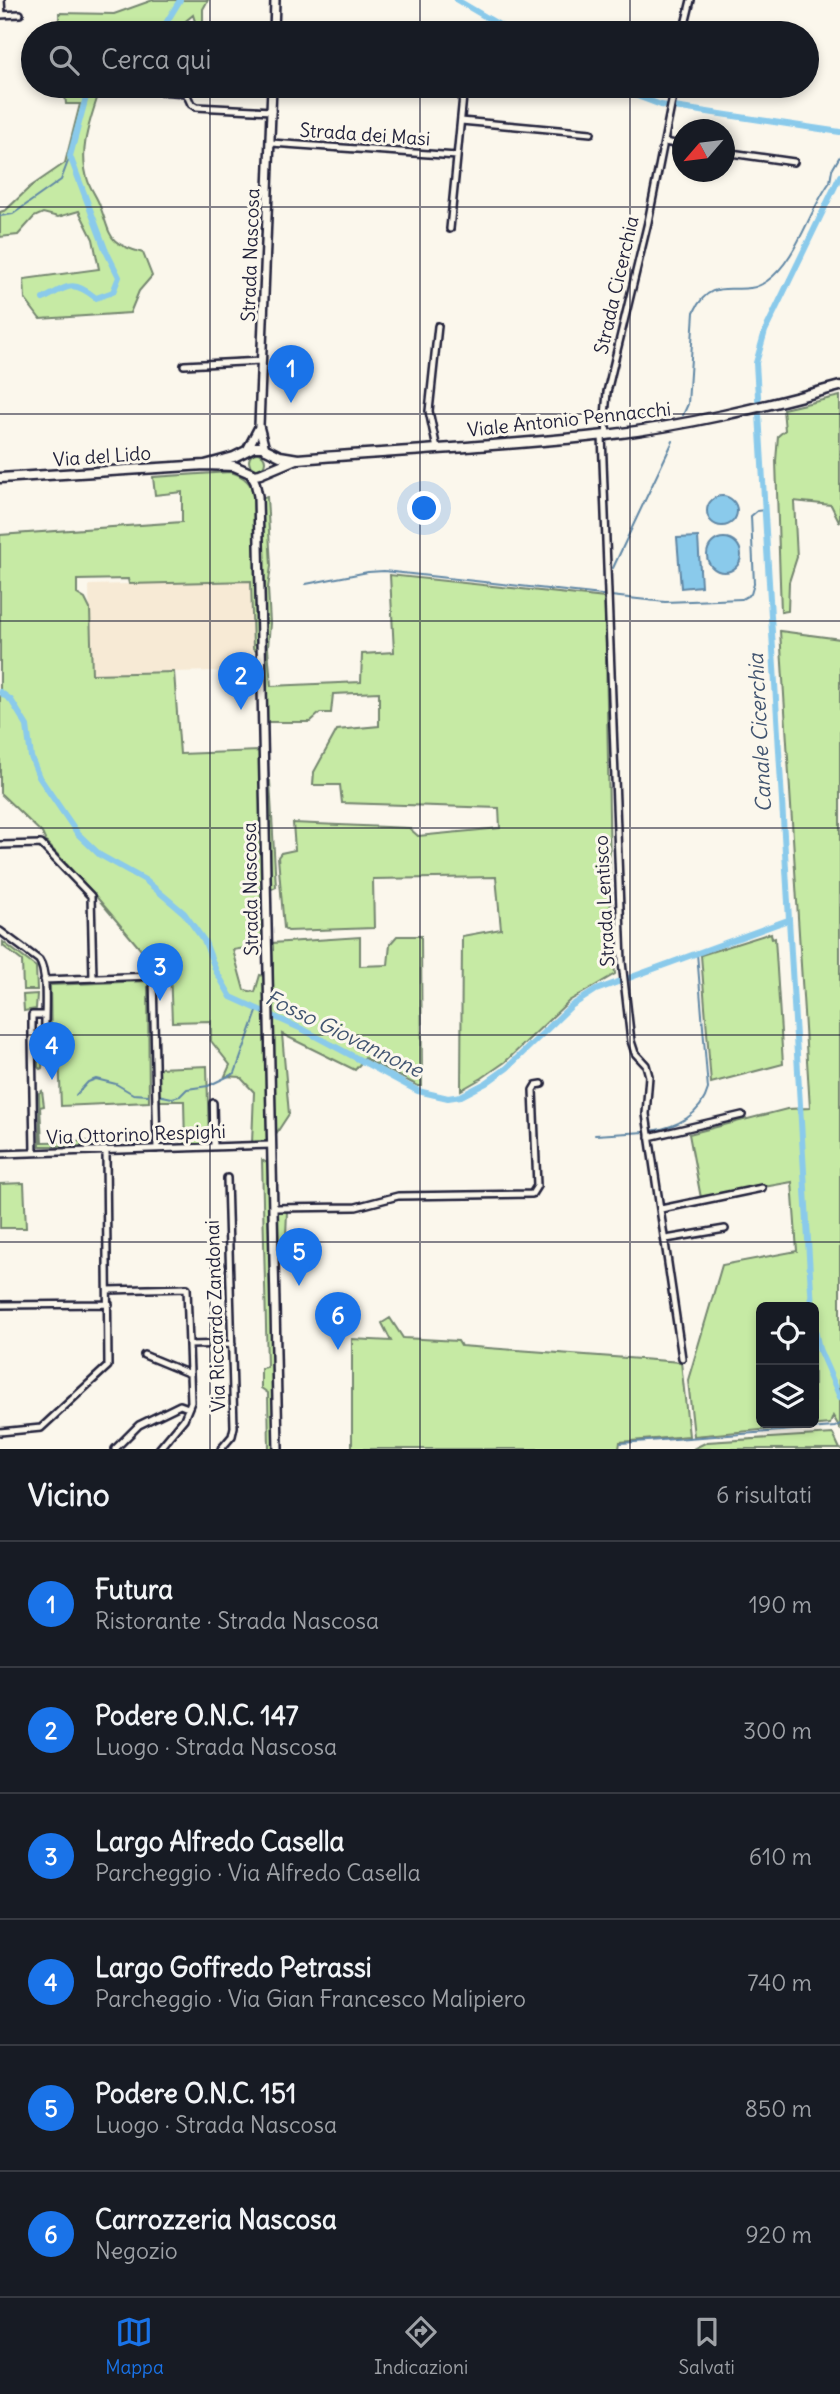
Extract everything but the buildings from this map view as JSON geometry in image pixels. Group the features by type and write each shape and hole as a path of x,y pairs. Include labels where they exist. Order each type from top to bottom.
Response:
{"main road":[{"name":"Viale Antonio Pennacchi","path":"267,471 298,459 604,435 746,410 840,386"},
{"path":"258,447 267,451 271,461 267,471 260,474 248,471 243,457 247,450 258,447"},
{"name":"Via del Lido","path":"205,465 234,457 247,450"},
{"name":"Viale Antonio Pennacchi","path":"267,451 298,459"},
{"name":"Via del Lido","path":"0,478 205,465 248,471"}],"street":[{"path":"1,0 1,15 20,14"},
{"path":"274,21 275,0"},
{"path":"686,21 691,0"},
{"path":"188,98 196,107 272,111"},
{"name":"Strada Nascosa","path":"267,451 259,426 272,98"},
{"name":"Strada dei Masi","path":"450,229 463,98"},
{"name":"Strada Cicerchia","path":"604,435 607,392 648,222 673,98"},
{"path":"461,121 591,133"},
{"path":"664,142 672,143"},
{"name":"Strada dei Masi","path":"271,143 457,156"},
{"path":"735,154 794,162"},
{"path":"437,449 429,407 438,326"},
{"path":"184,365 262,361"},
{"name":"Strada Nascosa","path":"247,450 259,426"},
{"name":"Strada Lentisco","path":"604,435 613,761 623,972 634,1049 649,1073 646,1106 649,1137 682,1358"},
{"name":"Strada Nascosa","path":"248,471 255,482 258,496 278,1449"},
{"name":"Strada Nascosa","path":"258,496 267,471"},
{"path":"0,845 41,844 91,896 93,978"},
{"path":"0,931 39,960 43,967 44,1035 32,1035"},
{"path":"44,980 153,976 157,1149"},
{"path":"34,1153 32,1015 44,1015"},
{"path":"273,1208 356,1207 395,1196 533,1194 537,1186 533,1090 536,1085 542,1084"},
{"path":"213,1103 214,1147"},
{"path":"649,1137 741,1115"},
{"name":"Via Ottorino Respighi","path":"0,1154 272,1145"},
{"path":"0,1432 41,1428 105,1370 109,1361 106,1150"},
{"name":"Via Riccardo Zandonai","path":"221,1449 232,1436 234,1427 227,1178"},
{"path":"661,1209 762,1188"},
{"path":"666,1239 725,1229"},
{"path":"108,1290 187,1288 191,1402 184,1419 159,1449"},
{"path":"0,1306 108,1304"},
{"path":"189,1345 232,1344"},
{"path":"144,1355 190,1374"},
{"path":"115,1449 139,1424 180,1405 188,1408"}],"shaded area":[{"path":"252,581 254,670 91,674 89,585"}],"green space":[{"path":"153,0 208,0 203,9 203,21 195,21 193,15 186,21 59,21 59,13 114,14"},
{"path":"65,98 97,98 85,145 88,181 112,238 123,246 143,253 152,276 139,291 130,313 40,319 25,299 24,279 99,269 93,239 79,211 58,217 43,213 34,217 18,235 0,237 0,212 65,163 80,104 66,104"},
{"path":"840,396 840,523 831,505 794,501 797,557 789,582 788,611 781,612 776,461 778,436 785,430 783,409"},
{"path":"254,453 260,453 265,461 263,467 254,469 249,464 249,458"},
{"path":"230,472 247,482 256,500 267,497 271,566 268,588 268,648 271,686 361,682 362,654 394,652 390,575 605,598 611,923 615,974 569,1001 505,1062 461,1090 462,936 501,929 496,877 373,879 374,928 288,931 284,928 278,857 281,853 295,850 293,823 409,828 418,836 500,828 499,808 342,803 340,785 313,785 314,772 337,730 379,726 379,692 333,694 331,713 320,713 310,722 267,722 265,661 253,648 251,581 129,584 128,579 77,580 77,594 85,599 90,609 92,674 174,672 180,754 259,751 260,782 270,781 276,887 262,893 263,945 233,950 244,990 255,992 260,975 273,978 272,943 360,937 360,966 388,965 390,944 397,936 421,936 422,1086 365,1058 355,1070 282,1034 289,1114 270,1143 252,1143 254,1092 240,1077 225,1076 230,1065 211,1041 211,1021 172,1022 170,969 143,970 142,951 46,842 42,833 0,793 0,535 182,522 182,492 155,495 153,477"},
{"path":"780,631 840,639 840,1428 833,1416 830,1424 819,1425 819,1302 756,1302 756,1428 785,1428 694,1436 688,1380 722,1265 797,1251 792,1182 701,1198 689,1134 787,1109 810,1108"},
{"path":"771,933 772,939 775,938 783,1064 711,1083 701,955"},
{"path":"3,942 36,967 37,990 23,990 22,961 3,946"},
{"path":"148,981 149,1102 61,1106 59,1054 43,1054 42,1068 38,1067 38,1045 51,1043 50,985"},
{"path":"37,994 36,1009 24,1011 23,995"},
{"path":"207,1066 209,1142 185,1145 184,1101 158,1101 158,1068"},
{"path":"42,1091 42,1142 98,1141 98,1146 40,1146 39,1093"},
{"path":"262,1160 269,1164 270,1204 287,1211 285,1263 273,1263 277,1449 269,1449 268,1393 261,1388 261,1368 267,1367"},
{"path":"24,1183 26,1228 0,1228 0,1184"},
{"path":"390,1318 403,1338 458,1341 461,1346 681,1362 689,1436 620,1442 619,1449 352,1449 352,1339 391,1341 382,1323"},
{"path":"833,1434 840,1449 693,1449 707,1442"}],"water":[{"path":"722,496 728,497 736,505 736,517 728,525 722,526 716,525 708,517 707,511 708,505 716,497"},
{"path":"698,537 701,586 681,588 677,538"},
{"path":"724,538 736,543 741,555 736,567 724,572 712,567 707,555 712,543"}],"waterway":[{"path":"167,21 180,0"},
{"path":"457,0 493,21"},
{"path":"43,299 70,286 81,288 96,298 113,292 119,277 105,249 70,156 86,98"},
{"path":"643,98 661,105 840,132"},
{"path":"0,216 13,214 61,180 70,156"},
{"path":"683,415 688,404 694,312 701,300 718,289 747,289 757,286 777,272 794,248 830,182 832,170 840,156"},
{"name":"Canale Cicerchia","path":"812,1302 756,363 765,331 840,176"},
{"path":"613,568 673,441"},
{"path":"306,584 384,571 665,602 742,599 751,594 754,584 751,516 757,511 765,510"},
{"name":"Fosso Giovannone","path":"0,692 11,700 27,726 31,757 39,777 78,834 100,855 145,880 184,913 205,942 216,971 231,997 304,1030 418,1091 448,1098 461,1096 507,1068 571,1006 596,990 788,920"},
{"path":"651,1131 679,1123 694,1113 708,1089 697,953"},
{"path":"158,1095 172,1098 180,1096 187,1089 208,1086 235,1073 258,1009"},
{"path":"76,1095 88,1082 96,1079 116,1084 133,1094 148,1095"},
{"path":"595,1135 645,1132"},
{"name":"Canale Cicerchia","path":"819,1349 840,1397"},
{"path":"621,1443 835,1427 840,1424"}],"place":[{"name":"Futura","path":"291,403"},
{"name":"Podere O.N.C. 147","path":"241,710"},
{"name":"Largo Alfredo Casella","path":"160,1001"},
{"name":"Largo Goffredo Petrassi","path":"52,1080"},
{"name":"Podere O.N.C. 151","path":"299,1286"},
{"name":"Carrozzeria Nascosa","path":"338,1350"}]}
